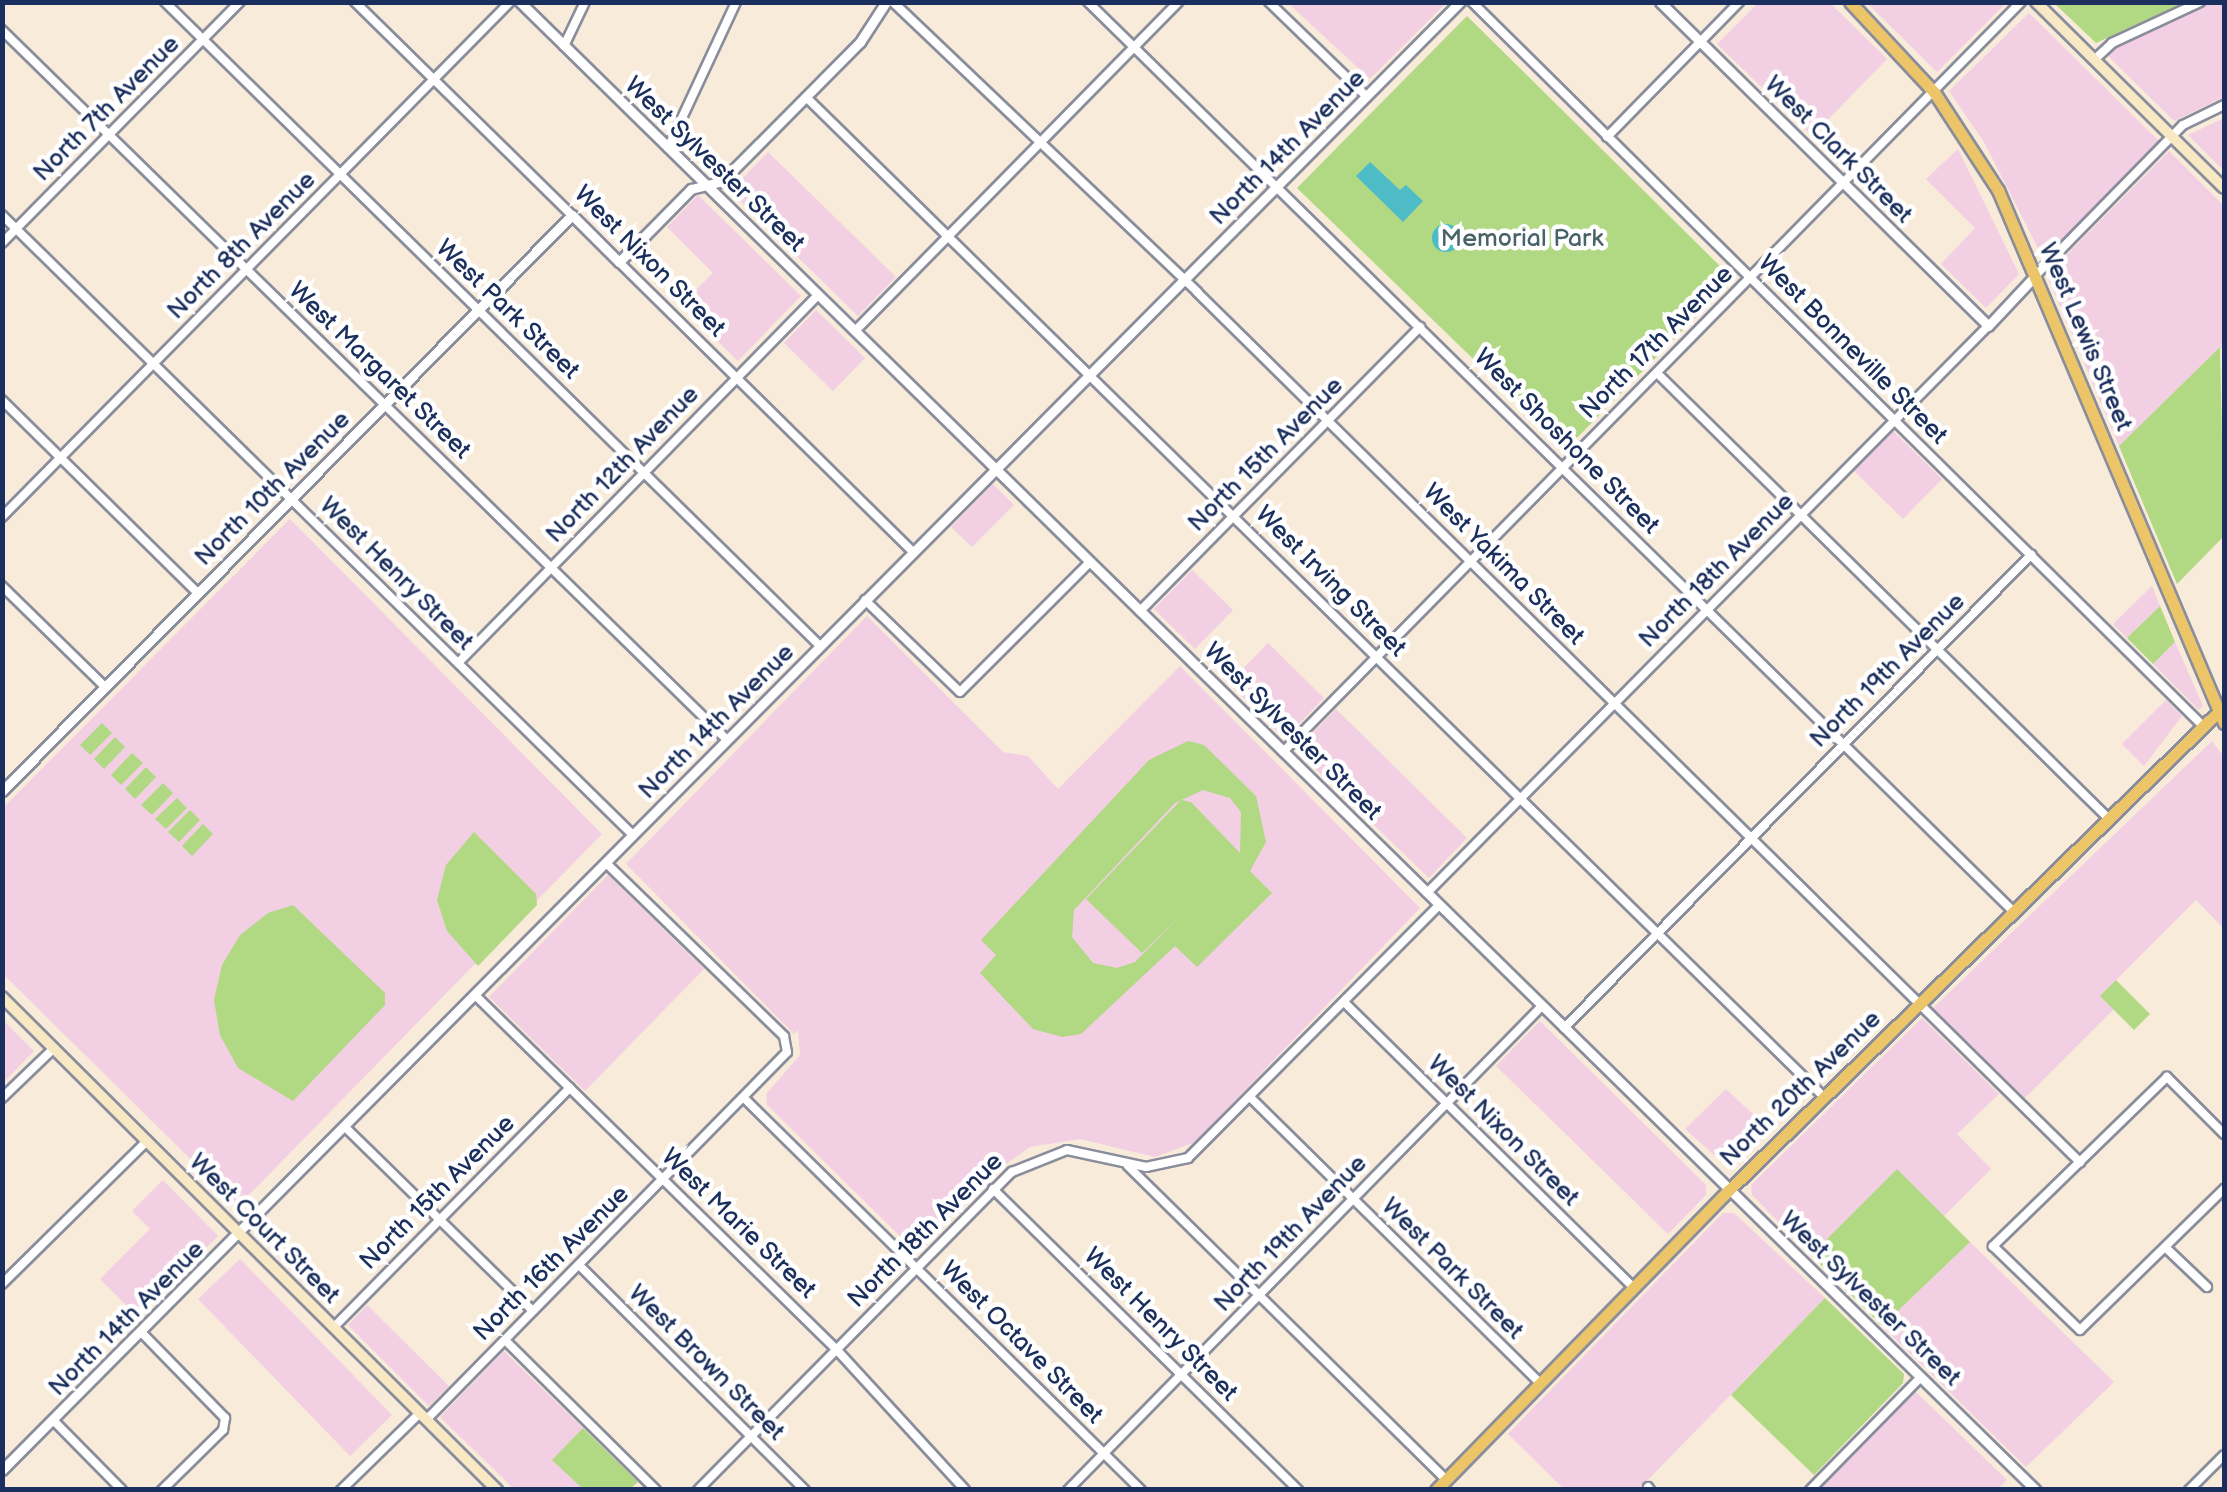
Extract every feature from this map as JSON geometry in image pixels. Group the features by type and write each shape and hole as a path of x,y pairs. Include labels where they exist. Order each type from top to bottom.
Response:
{"main road":[{"name":"West Lewis Street","path":"1850,2 1934,92 1998,190 2223,713"},
{"path":"2036,2 2224,188"},
{"name":"North 20th Avenue","path":"1441,1485 1729,1190 2204,726 2223,713"},
{"name":"West Court Street","path":"2,997 497,1490"}],"street":[{"name":"West Park Street","path":"165,2 820,646"},
{"name":"North 7th Avenue","path":"2,243 240,2"},
{"name":"West Nixon Street","path":"355,2 913,552"},
{"name":"North 8th Avenue","path":"2,516 510,2"},
{"name":"West Sylvester Street","path":"520,2 2036,1490"},
{"path":"564,46 584,2"},
{"path":"668,148 736,2"},
{"path":"620,262 691,190 722,181 860,42 890,2"},
{"name":"West Yakima Street","path":"890,2 1328,420 2080,1162"},
{"name":"West Shoshone Street","path":"1088,2 2014,912"},
{"path":"854,331 1178,2"},
{"path":"1269,2 1367,97"},
{"name":"North 14th Avenue","path":"2,1470 242,1235 1460,2"},
{"name":"West Bonneville Street","path":"1472,2 2204,726"},
{"name":"West Clark Street","path":"1660,2 1988,326"},
{"path":"1607,137 1739,2"},
{"name":"North 17th Avenue","path":"1283,752 2021,2"},
{"path":"2094,60 2144,27 2200,2"},
{"name":"West Margaret Street","path":"2,30 728,740"},
{"name":"West Irving Street","path":"806,97 1824,1097"},
{"path":"2035,276 2172,136 2224,105"},
{"name":"West Henry Street","path":"2,215 633,836"},
{"name":"North 10th Avenue","path":"2,791 572,215"},
{"name":"North 18th Avenue","path":"1427,893 2035,276"},
{"name":"North 12th Avenue","path":"458,663 818,295"},
{"name":"North 15th Avenue","path":"1140,611 1420,327"},
{"path":"1656,372 2109,819"},
{"path":"2,400 198,593"},
{"name":"North 19th Avenue","path":"1564,1028 2030,555"},
{"path":"866,600 960,692 1090,562"},
{"path":"2,586 106,686"},
{"path":"2,770 13,780"},
{"name":"North 16th Avenue","path":"341,1490 505,1340 744,1098 787,1049 784,1036 606,863"},
{"name":"North 18th Avenue","path":"698,1490 1021,1165 1054,1152 1093,1152 1156,1168 1188,1158 1439,905"},
{"name":"West Marie Street","path":"476,995 836,1349 965,1490"},
{"name":"West Nixon Street","path":"1344,1002 1634,1288"},
{"name":"North 19th Avenue","path":"1068,1490 1542,1006"},
{"path":"2,1098 54,1048"},
{"path":"2224,1134 2167,1077 1994,1246 2080,1330 2224,1189"},
{"name":"North 15th Avenue","path":"334,1327 570,1088"},
{"name":"West Octave Street","path":"744,1098 1141,1490"},
{"name":"West Park Street","path":"1251,1098 1540,1383"},
{"path":"346,1127 534,1311"},
{"path":"2,1284 148,1141"},
{"path":"1125,1162 1441,1485"},
{"name":"West Henry Street","path":"993,1189 1298,1490"},
{"path":"2166,1247 2206,1287"},
{"name":"West Brown Street","path":"579,1265 805,1490"},
{"path":"142,1333 226,1422 162,1490"},
{"path":"505,1340 656,1490"},
{"path":"1810,1490 1922,1377"},
{"path":"53,1420 122,1490"},
{"path":"2189,1490 2224,1455"}],"shaded area":[{"path":"1288,3 1446,3 1370,79"},
{"path":"1758,3 1830,3 1887,59 1812,136 1717,44"},
{"path":"1867,3 2006,3 1937,72"},
{"path":"2209,3 2224,3 2224,97 2174,121 2105,53"},
{"path":"2029,13 2159,141 2043,258 1984,142 1949,91"},
{"path":"2224,118 2224,171 2188,135"},
{"path":"1958,149 2019,274 1986,308 1941,264 1975,228 1926,179"},
{"path":"2169,151 2224,206 2224,351 2220,347 2119,446 2047,275"},
{"path":"768,152 896,277 858,316 730,191"},
{"path":"698,195 801,296 738,361 681,305 713,273 667,227"},
{"path":"816,310 865,358 833,391 784,343"},
{"path":"1893,431 1942,479 1903,519 1854,471"},
{"path":"993,484 1014,505 972,547 951,527"},
{"path":"290,519 602,834 238,1206 3,974 2,809"},
{"path":"1192,570 1233,610 1195,649 1154,609"},
{"path":"2152,586 2160,606 2127,638 2113,624"},
{"path":"867,616 1003,752 1028,756 1058,789 1180,666 1420,908 1195,1142 1155,1157 1080,1139 1030,1147 999,1169 915,1251 767,1105 766,1094 800,1055 798,1030 794,1034 626,864"},
{"path":"2175,642 2203,706 2199,710 2153,664"},
{"path":"1268,643 1324,698 1285,738 1229,683"},
{"path":"2166,700 2182,716 2144,766 2122,744"},
{"path":"1336,709 1467,838 1429,878 1296,750"},
{"path":"2212,741 2224,757 2224,929 2196,900 2101,995 2114,1009 2025,1098 1933,1008"},
{"path":"608,875 704,969 585,1091 489,997"},
{"path":"1922,1018 1999,1094 1957,1134 1991,1169 1944,1216 1897,1170 1811,1255 1752,1195 1751,1185"},
{"path":"3,1020 34,1051 3,1083"},
{"path":"1540,1021 1706,1185 1706,1195 1668,1234 1496,1066"},
{"path":"1726,1089 1771,1131 1729,1168 1685,1129"},
{"path":"163,1180 218,1236 137,1316 100,1279 150,1229 132,1211"},
{"path":"1723,1213 1734,1213 1825,1298 1639,1489 1564,1489 1508,1434"},
{"path":"1970,1242 2114,1382 2026,1467 1882,1326"},
{"path":"240,1259 392,1415 350,1456 198,1299"},
{"path":"367,1305 449,1386 429,1406 348,1325"},
{"path":"504,1351 583,1428 553,1460 583,1489 514,1489 440,1417"},
{"path":"1914,1390 2007,1480 1998,1489 1818,1489"}],"green space":[{"path":"2054,3 2183,3 2096,43"},
{"name":"Memorial Park","path":"1467,16 1733,279 1566,449 1297,188"},
{"path":"2220,347 2224,536 2177,584 2119,446"},
{"path":"2160,606 2175,642 2153,664 2127,638"},
{"path":"102,723 112,733 90,755 80,745"},
{"path":"115,737 125,747 104,769 94,759"},
{"path":"1188,741 1204,745 1256,796 1266,842 1250,871 1272,893 1197,967 1175,946 1081,1034 1062,1037 1033,1029 980,973 996,955 981,940 1149,760","holes":["1203,790 1230,798 1241,812 1240,853 1191,802 1181,800","1181,800 1086,899 1142,953 1179,917 1135,962 1117,968 1093,963 1072,937 1074,910"]},
{"path":"132,753 143,763 121,785 111,775"},
{"path":"146,767 156,777 135,799 125,789"},
{"path":"163,783 173,793 152,815 141,805"},
{"path":"177,798 187,808 166,829 155,819"},
{"path":"190,810 200,820 179,842 168,832"},
{"path":"203,824 213,834 192,856 182,846"},
{"path":"474,832 536,894 537,905 478,966 447,931 437,900 446,865"},
{"path":"293,905 385,993 385,1005 293,1101 238,1068 220,1035 214,1000 222,965 240,935 268,913"},
{"path":"2116,980 2150,1014 2134,1030 2100,996"},
{"path":"1897,1169 1970,1242 1882,1326 1811,1255"},
{"path":"1825,1298 1904,1374 1903,1383 1814,1475 1731,1395"},
{"path":"583,1428 638,1482 630,1489 583,1489 552,1460"}],"water":[{"path":"1370,162 1400,190 1406,185 1423,201 1403,222 1356,176"},
{"path":"1446,224 1456,228 1460,238 1456,248 1446,252 1436,248 1432,238 1436,228"}]}
